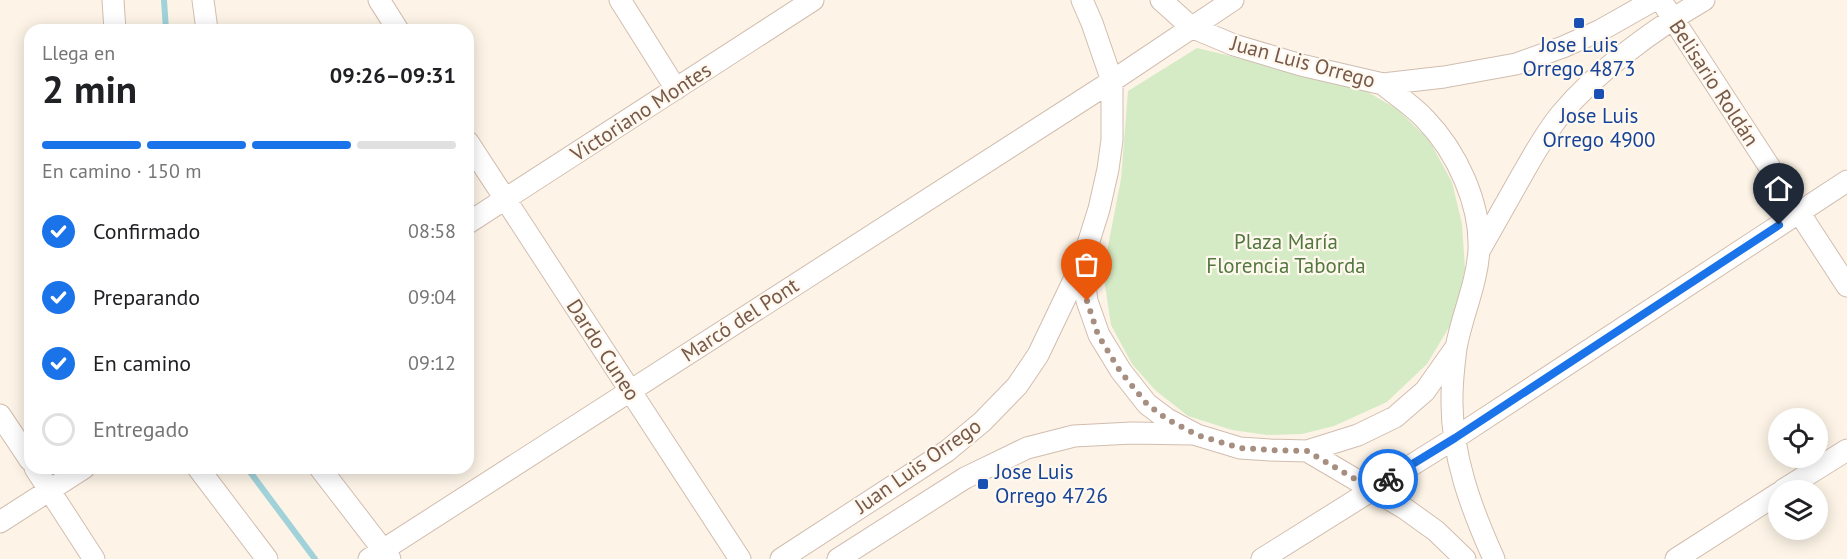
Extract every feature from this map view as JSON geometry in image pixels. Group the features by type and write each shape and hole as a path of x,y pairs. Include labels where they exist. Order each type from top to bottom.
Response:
{"street":[{"path":"112,0 114,24"},
{"path":"203,0 206,24"},
{"path":"379,0 394,24"},
{"path":"620,0 676,88"},
{"name":"Victoriano Montes","path":"474,219 813,0"},
{"name":"Juan Luis Orrego","path":"781,559 946,451 982,422 1017,386 1038,355 1082,263 1099,209 1112,140 1112,81 1082,0"},
{"name":"Juan Luis Orrego","path":"1161,0 1191,27 1234,45 1383,84 1444,77 1516,64 1563,47 1654,0"},
{"path":"1191,27 1233,0"},
{"name":"Belisario Roldán","path":"1661,0 1847,286"},
{"path":"1479,251 1539,146 1560,115 1584,88 1673,18 1704,0"},
{"name":"Marcó del Pont","path":"381,556 630,391 1112,81 1191,27"},
{"path":"1383,84 1425,119 1448,148 1462,174 1478,220 1479,251 1469,301 1456,347 1452,398 1455,438 1461,472 1481,530 1494,559"},
{"name":"Dardo Cuneo","path":"474,151 740,559"},
{"path":"1262,559 1455,438 1847,181"},
{"path":"1082,263 1087,301 1098,335 1120,371 1147,404 1167,419 1197,435 1240,448 1307,451 1358,435 1395,417 1425,391 1456,347"},
{"path":"0,415 24,451"},
{"name":"Juan Luis Orrego","path":"838,559 965,478 1027,448 1074,436 1132,433 1197,435"},
{"path":"1799,480 1847,450"},
{"path":"1307,451 1372,489 1436,531 1465,559"},
{"path":"39,474 94,559"},
{"path":"0,522 75,474"},
{"path":"203,474 267,559"},
{"path":"324,474 381,556"},
{"path":"1676,559 1768,500"}],"green space":[{"name":"Plaza María Florencia Taborda","path":"1197,48 1359,87 1397,109 1429,140 1452,182 1462,224 1465,269 1454,319 1427,364 1387,402 1334,426 1302,434 1267,435 1232,430 1188,416 1155,390 1132,364 1111,325 1103,272 1121,179 1128,91"}],"waterway":[{"path":"164,0 166,24"},
{"path":"251,474 315,559"}],"way so far":[{"path":"1087,301 1098,335 1120,371 1147,404 1167,419 1197,435 1240,448 1307,451 1372,489 1388,479"}],"place":[{"name":"Jose Luis Orrego 4873","path":"1579,23"},
{"name":"Jose Luis Orrego 4900","path":"1599,94"},
{"name":"Jose Luis Orrego 4726","path":"983,484"}],"route":[{"path":"1388,479 1455,438 1779,225"}]}
